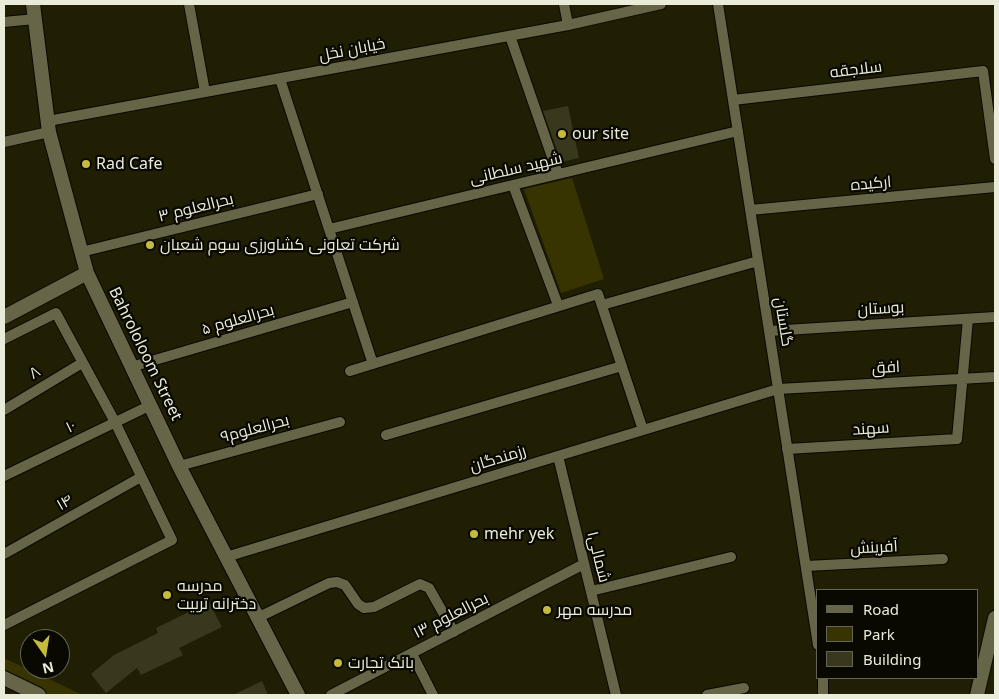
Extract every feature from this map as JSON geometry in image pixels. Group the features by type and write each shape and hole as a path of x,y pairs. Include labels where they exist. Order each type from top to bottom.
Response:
{"street":[{"name":"Bahrololoom Street","path":"33,4 48,126 87,273 179,466 298,695"},
{"path":"189,4 204,92"},
{"path":"564,4 568,25"},
{"name":"خیابان نخل","path":"4,142 48,126 204,92 568,25 661,4"},
{"name":"گلستان","path":"718,4 816,632"},
{"path":"4,22 35,18"},
{"path":"510,36 558,174"},
{"name":"سلاجقه","path":"733,100 983,71 995,159"},
{"path":"280,78 374,364"},
{"name":"شهید سلطانی","path":"330,229 738,131"},
{"path":"513,185 558,305"},
{"name":"ارکیده","path":"750,210 995,187"},
{"name":"بحرالعلوم ۳","path":"81,252 318,194"},
{"path":"602,305 758,261"},
{"path":"4,317 87,273"},
{"path":"350,371 598,294 643,430"},
{"name":"بحرالعلوم ۵","path":"131,367 353,302"},
{"path":"4,339 56,313 115,422 172,540 4,625"},
{"name":"بوستان","path":"769,331 995,317"},
{"path":"962,378 968,319"},
{"name":"۸","path":"4,410 82,363"},
{"path":"386,435 622,366"},
{"name":"افق","path":"778,389 995,377"},
{"name":"سهند","path":"787,449 957,438 962,378"},
{"name":"رزمندگان","path":"226,557 778,389"},
{"name":"۱۰","path":"4,476 150,406"},
{"name":"بحرالعلوم۹","path":"179,466 340,422"},
{"name":"شمالی۱","path":"558,456 616,695"},
{"name":"۱۴","path":"4,554 140,477"},
{"path":"591,591 731,556"},
{"name":"آفرینش","path":"806,566 943,559"},
{"name":"بحرالعلوم ۱۳","path":"331,695 584,564"},
{"path":"257,618 329,583 337,582 345,585 358,604 364,608 374,607 420,584 428,588 454,632"},
{"path":"977,695 995,618"},
{"path":"412,654 434,695"},
{"path":"4,678 39,695"},
{"path":"823,679 823,695"},
{"path":"707,695 744,688"}],"green space":[{"path":"572,178 604,279 561,293 524,189"},
{"path":"4,658 20,665 20,679 49,679 83,695 38,695 4,677"}],"building":[{"name":"our site","path":"568,106 579,158 561,162 543,111"},
{"path":"209,602 222,627 179,648 183,655 141,675 137,668 106,693 91,674 114,655 158,633 156,628"},
{"path":"262,681 268,695 233,695"}],"place":[{"name":"our site","path":"562,134"},
{"name":"Rad Cafe","path":"86,164"},
{"name":"شرکت تعاونی کشاورزی سوم شعبان","path":"150,245"},
{"name":"mehr yek","path":"474,534"},
{"name":"مدرسه دخترانه تربیت","path":"167,595"},
{"name":"مدرسه مهر","path":"547,610"},
{"name":"بانک تجارت","path":"338,663"}]}
